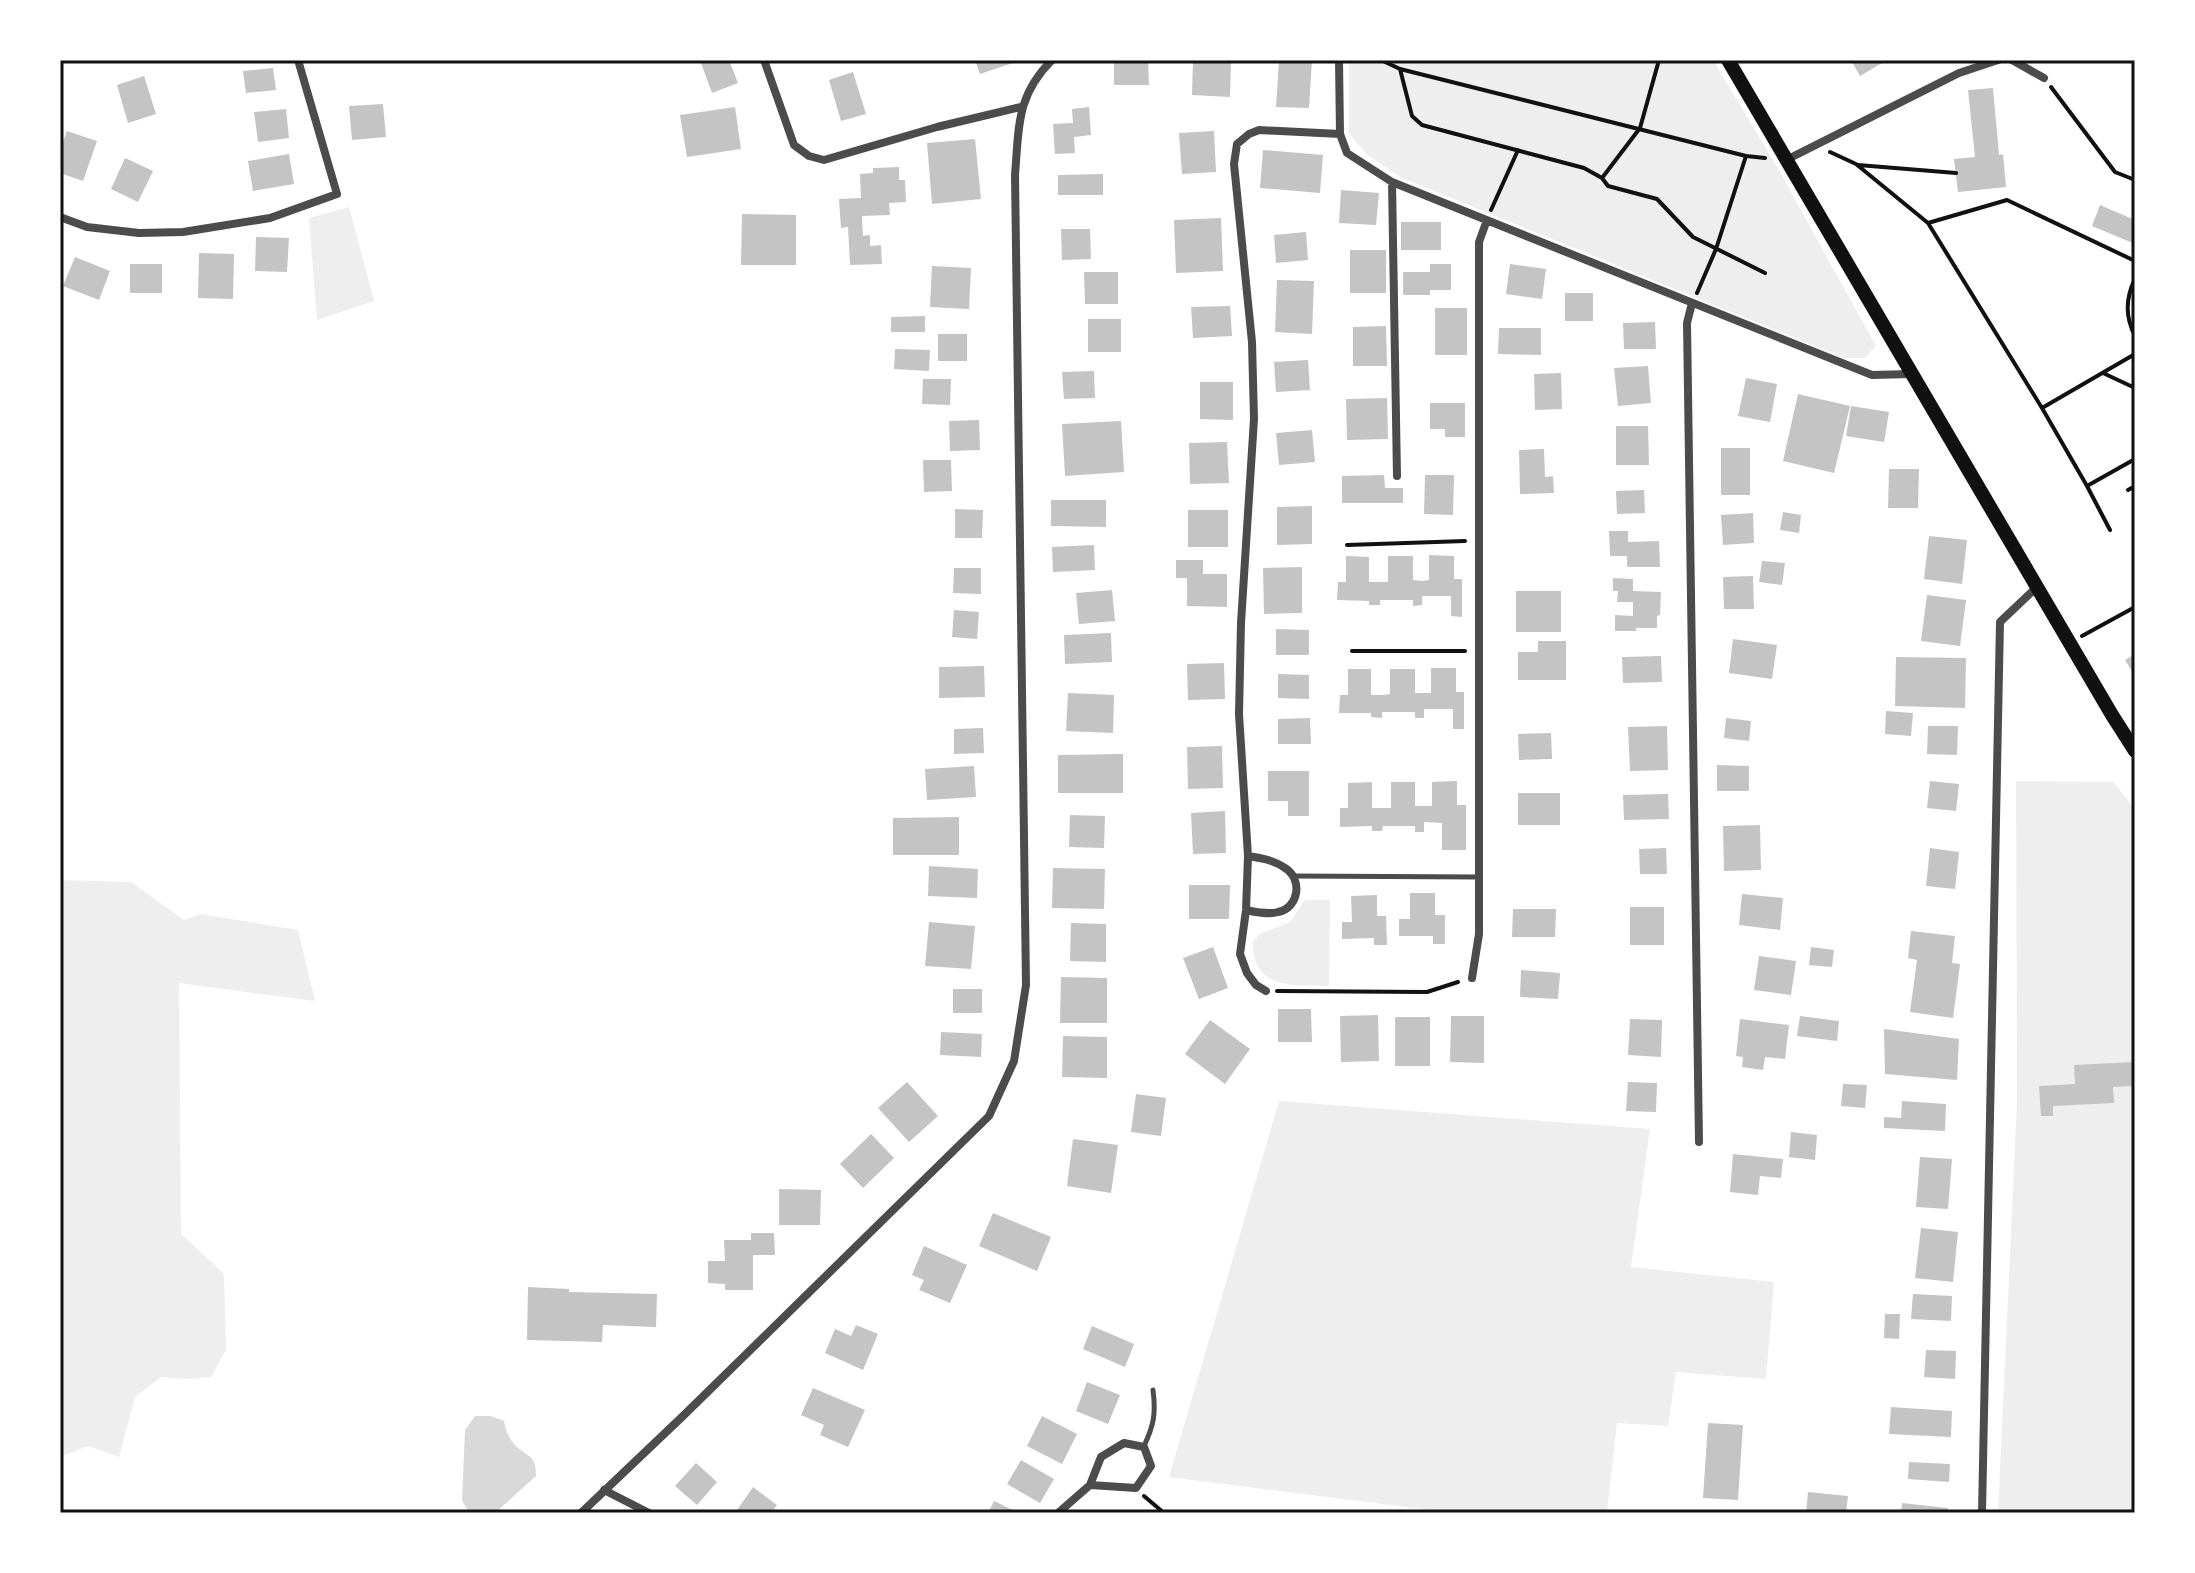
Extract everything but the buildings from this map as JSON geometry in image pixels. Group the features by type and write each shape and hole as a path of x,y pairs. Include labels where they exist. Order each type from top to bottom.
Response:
{"main road":[{"path":"1728,60 2135,751"}],"street":[{"path":"60,217 87,227 139,233 183,232 270,218 337,194 298,60"},
{"path":"764,60 794,145 809,156 824,160 937,127 1021,107"},
{"path":"581,1513 989,1116 1014,1061 1026,985 1015,175 1021,107 1036,76 1052,60"},
{"path":"1339,60 1340,134 1347,153 1392,182 1872,375 1912,374"},
{"path":"1786,160 1959,73 1998,60"},
{"path":"2012,60 2044,78"},
{"path":"1266,991 1256,985 1247,973 1240,954 1246,910 1248,856 1239,714 1241,623 1253,404 1252,342 1234,164 1237,144 1259,130 1340,134"},
{"path":"1392,182 1397,476"},
{"path":"1472,978 1479,934 1479,242 1487,220"},
{"path":"1692,303 1687,323 1699,1142"},
{"path":"1982,1513 2000,622 2037,587"},
{"path":"1246,910 1280,912 1293,905 1297,894 1296,883 1289,869 1272,861 1248,856"},
{"path":"1058,1513 1090,1485 1101,1457 1124,1443 1144,1447 1151,1466 1136,1488 1090,1485"},
{"path":"604,1490 649,1513"}],"lane":[{"path":"1292,876 1479,877"},
{"path":"1144,1447 1153,1426 1153,1390"}],"path":[{"path":"1381,60 1400,69 1746,156 1786,160"},
{"path":"1602,178 1640,128 1659,60"},
{"path":"1400,69 1412,116 1422,125 1584,168 1602,178 1608,186 1657,199 1693,237 1765,273"},
{"path":"2044,78 2115,172 2135,180"},
{"path":"1817,145 1856,164 1928,223 2042,408 2110,530"},
{"path":"1487,220 1518,150"},
{"path":"1692,303 1716,249 1746,156"},
{"path":"1856,164 1956,173"},
{"path":"1928,223 2007,200 2135,261"},
{"path":"2135,279 2126,307 2128,323 2135,336"},
{"path":"2042,408 2135,354"},
{"path":"2103,373 2135,388"},
{"path":"2087,486 2135,459"},
{"path":"2128,490 2135,486"},
{"path":"1347,545 1479,541"},
{"path":"2070,643 2135,607"},
{"path":"1352,651 1479,651"},
{"path":"1266,991 1427,992 1472,978"},
{"path":"1136,1488 1164,1513"}],"shaded area":[{"path":"1349,60 1713,60 1776,165 1876,346 1865,358 1844,358 1402,178 1366,154 1349,133"},
{"path":"349,207 374,301 317,320 309,218"},
{"path":"2016,781 2113,782 2135,809 2135,1513 1998,1513 2017,1102"},
{"path":"60,880 131,882 184,920 201,914 298,930 315,1001 179,983 181,1234 224,1274 226,1350 211,1377 161,1377 135,1397 119,1457 88,1446 60,1457"},
{"path":"1305,900 1330,900 1329,986 1277,982 1259,969 1254,957 1253,941 1260,934 1290,922"},
{"path":"1279,1101 1650,1129 1631,1267 1774,1282 1766,1379 1676,1372 1668,1426 1617,1423 1607,1513 1453,1513 1169,1477"},
{"path":"475,1416 491,1416 504,1421 515,1445 533,1460 536,1469 536,1476 495,1513 471,1512 462,1500 465,1430"}]}
